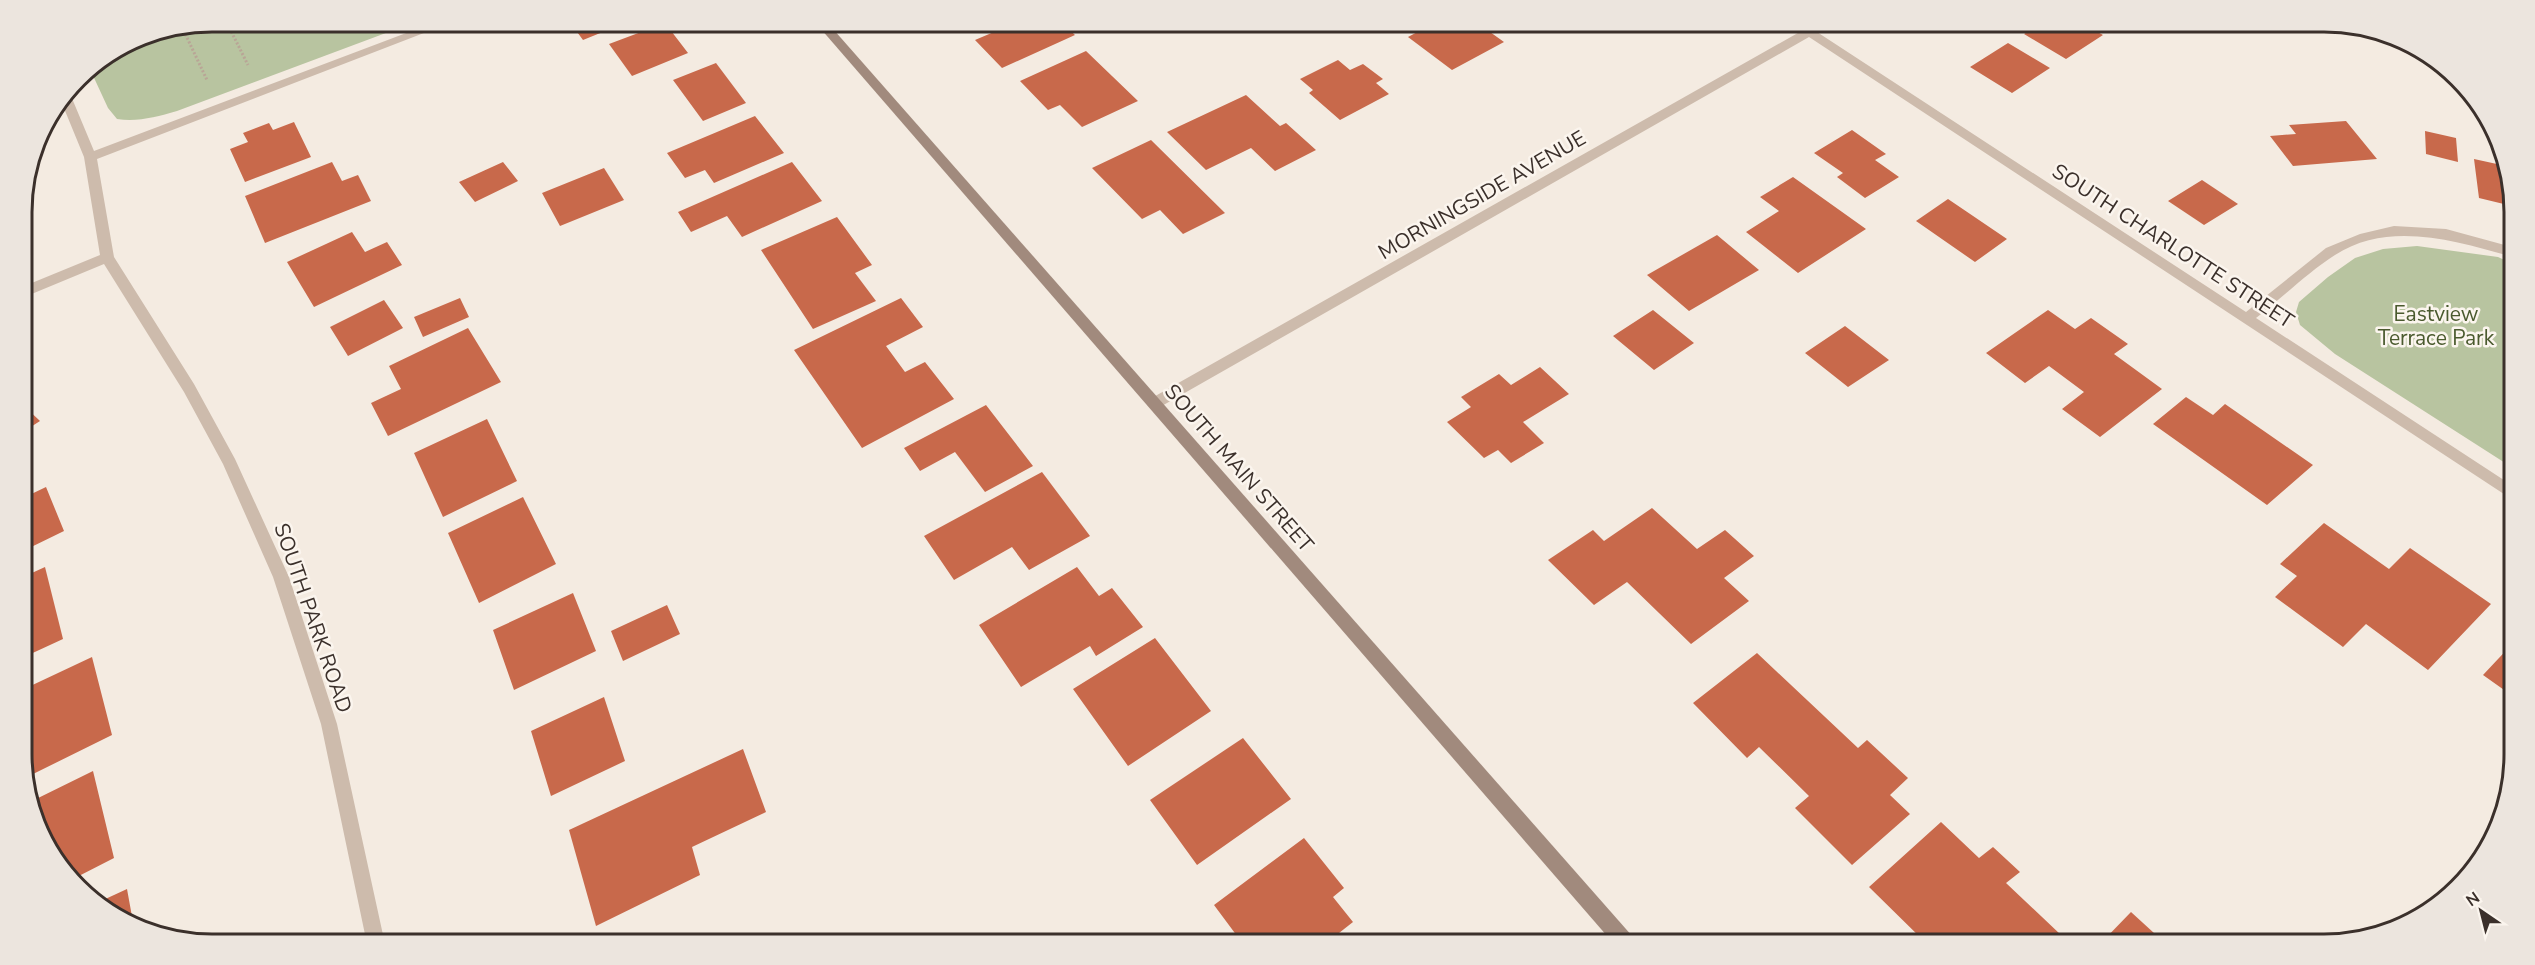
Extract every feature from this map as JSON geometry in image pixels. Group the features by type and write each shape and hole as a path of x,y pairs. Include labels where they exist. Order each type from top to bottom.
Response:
{"main road":[{"name":"SOUTH MAIN STREET","path":"829,32 1617,933"}],"street":[{"path":"90,158 420,32"},
{"name":"MORNINGSIDE AVENUE","path":"1155,404 1809,32"},
{"name":"SOUTH CHARLOTTE STREET","path":"1809,32 2504,488"},
{"name":"SOUTH PARK ROAD","path":"68,103 90,158 107,257 189,388 225,454 281,576 329,724 374,934"},
{"path":"2246,320 2331,251 2360,239 2394,231 2446,234 2504,250"},
{"path":"32,289 107,257"}],"path":[{"path":"232,32 262,92"},
{"path":"185,34 220,108"}],"green space":[{"path":"212,32 389,32 177,111 154,117 125,120 117,119 108,108 93,76 122,56 143,45 165,38 188,33"},
{"name":"Eastview Terrace Park","path":"2417,246 2498,257 2504,260 2504,462 2335,354 2300,325 2296,312 2299,302 2355,258 2383,249"}],"building":[{"path":"577,32 603,32 583,40"},
{"path":"641,32 672,32 688,53 632,76 609,44"},
{"path":"994,32 1072,32 1075,35 1002,68 975,40"},
{"path":"1417,32 1490,32 1504,42 1452,70 1408,37"},
{"path":"2027,32 2098,32 2103,35 2066,59 2024,34"},
{"path":"2008,43 2050,68 2012,93 1970,67"},
{"path":"1086,51 1138,101 1082,127 1060,105 1048,110 1020,81"},
{"path":"1338,60 1350,70 1363,64 1383,79 1376,83 1389,94 1340,120 1309,93 1313,90 1300,79"},
{"path":"716,63 746,103 703,121 673,80"},
{"path":"1246,95 1280,126 1286,123 1316,150 1275,171 1251,148 1206,170 1167,132"},
{"path":"755,116 784,153 714,183 705,170 685,178 667,153"},
{"path":"2346,121 2377,159 2293,166 2270,136 2296,134 2289,125"},
{"path":"294,122 311,157 245,182 230,149 248,142 243,133 269,123 273,130"},
{"path":"1852,130 1886,154 1875,160 1899,177 1865,198 1837,177 1843,173 1814,153"},
{"path":"2425,131 2456,138 2458,162 2426,154"},
{"path":"1151,140 1225,213 1183,234 1160,210 1142,219 1092,168"},
{"path":"2474,159 2497,164 2503,204 2479,198"},
{"path":"332,162 342,181 358,175 371,201 265,243 245,196"},
{"path":"503,162 518,181 475,202 459,182"},
{"path":"792,162 822,201 742,237 727,216 691,232 678,212"},
{"path":"604,168 624,200 560,226 542,193"},
{"path":"1793,177 1866,229 1798,273 1746,232 1779,211 1760,197"},
{"path":"2202,180 2238,204 2204,225 2168,201"},
{"path":"1948,199 2007,239 1975,262 1916,221"},
{"path":"837,217 872,265 855,273 876,301 813,329 761,250"},
{"path":"352,232 365,252 387,242 402,265 314,307 287,262"},
{"path":"1717,235 1759,270 1689,311 1647,275"},
{"path":"460,298 469,317 423,337 414,317"},
{"path":"901,298 923,327 886,346 905,372 925,362 954,399 862,448 794,350"},
{"path":"384,300 403,328 348,356 330,327"},
{"path":"1653,310 1694,343 1654,370 1613,336"},
{"path":"2048,310 2075,329 2091,318 2128,344 2114,354 2162,389 2100,437 2062,409 2084,392 2049,366 2025,383 1986,353"},
{"path":"1845,326 1889,360 1848,387 1805,353"},
{"path":"468,328 501,382 388,436 371,403 401,389 389,366"},
{"path":"1540,367 1569,394 1523,422 1544,443 1511,463 1498,450 1484,458 1447,422 1471,407 1461,397 1499,374 1511,385"},
{"path":"2186,397 2213,415 2225,404 2313,465 2267,505 2153,424"},
{"path":"986,405 1033,466 985,492 955,452 920,471 904,448"},
{"path":"32,413 40,421 32,426"},
{"path":"487,419 517,481 443,517 414,453"},
{"path":"1042,472 1090,536 1029,570 1012,547 954,580 924,536"},
{"path":"46,487 64,531 32,547 32,494"},
{"path":"523,497 556,564 479,603 448,533"},
{"path":"1652,508 1697,549 1725,530 1754,556 1724,578 1749,601 1691,644 1627,582 1594,605 1548,560 1593,530 1604,541"},
{"path":"2324,523 2389,569 2410,548 2491,604 2428,670 2366,624 2343,647 2275,597 2297,576 2280,564"},
{"path":"45,567 63,639 32,653 32,573"},
{"path":"1077,567 1099,596 1112,588 1143,627 1096,656 1090,646 1021,687 979,625"},
{"path":"573,593 596,651 514,690 493,630"},
{"path":"667,605 680,634 623,661 611,631"},
{"path":"1155,638 1211,711 1128,766 1073,689"},
{"path":"1757,653 1858,748 1867,740 1908,778 1890,795 1910,814 1852,865 1795,808 1809,796 1759,747 1747,758 1693,703"},
{"path":"2504,653 2504,690 2483,675"},
{"path":"92,657 112,735 33,774 32,685"},
{"path":"604,697 625,761 551,796 531,731"},
{"path":"1243,738 1291,799 1197,865 1150,800"},
{"path":"743,749 766,812 692,847 700,875 596,926 569,830"},
{"path":"93,771 114,858 80,876 50,833 38,798"},
{"path":"1941,822 1979,858 1993,847 2020,872 2006,883 2059,933 1916,933 1869,887"},
{"path":"1304,838 1344,888 1333,897 1353,922 1338,933 1235,934 1214,905"},
{"path":"127,889 132,915 112,903 106,899"},
{"path":"2131,912 2154,933 2111,933"}]}
